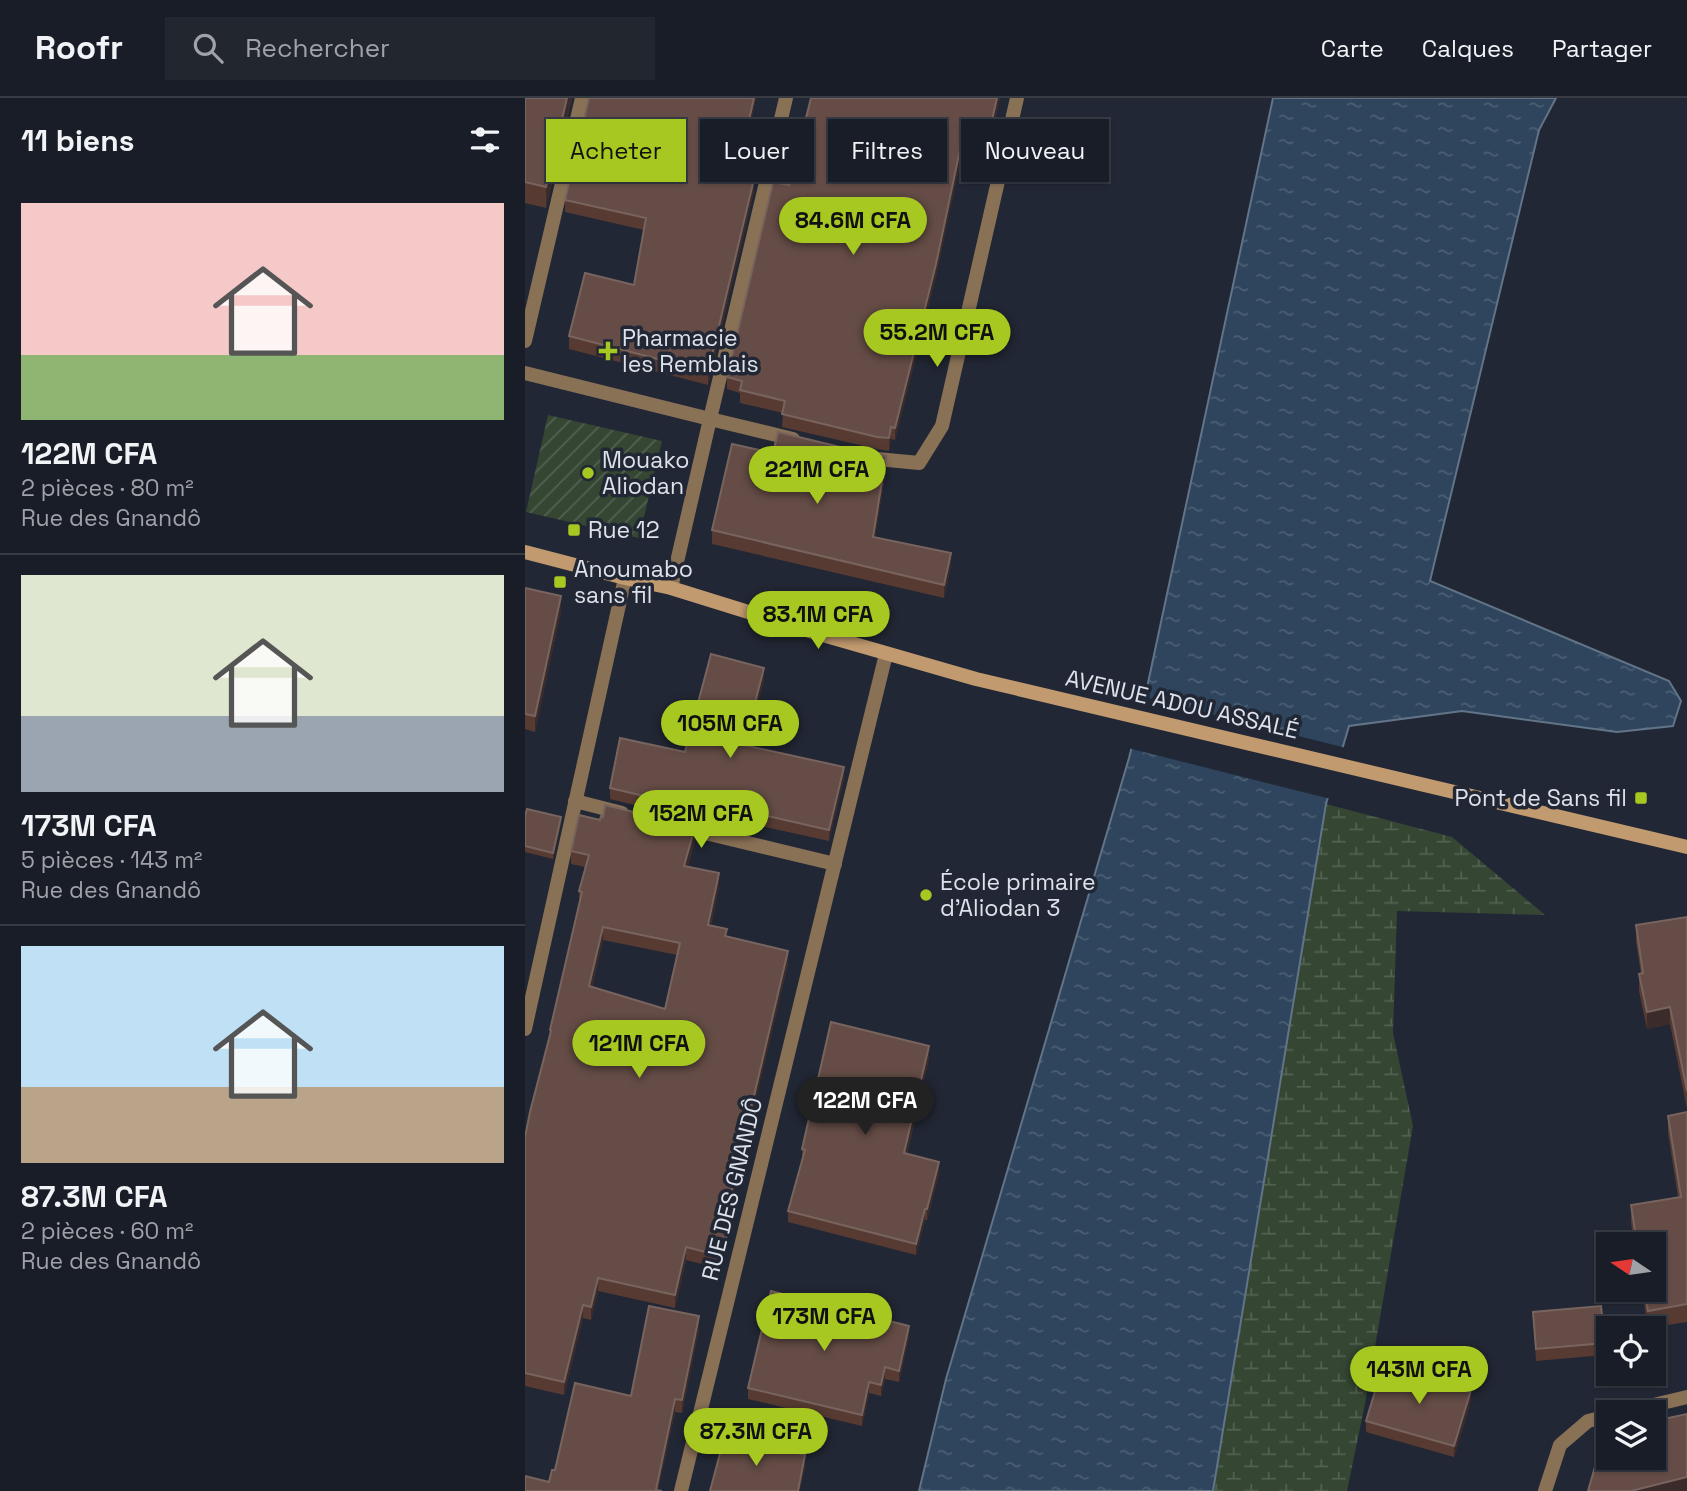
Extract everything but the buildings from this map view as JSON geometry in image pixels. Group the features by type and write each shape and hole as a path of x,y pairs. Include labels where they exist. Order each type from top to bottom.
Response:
{"street":[{"path":"525,341 582,98"},
{"path":"671,588 786,98"},
{"path":"849,453 875,459 919,463 942,426 1017,98"},
{"path":"525,373 812,444"},
{"name":"AVENUE ADOU ASSALÉ","path":"525,552 671,588 976,679 1687,846"},
{"path":"525,1029 625,578"},
{"name":"RUE DES GNANDÔ","path":"681,1491 886,654"},
{"path":"575,802 640,817"},
{"path":"666,823 835,864"},
{"path":"1666,1402 1687,1397"},
{"path":"1545,1491 1560,1445 1588,1421 1596,1419"}],"green space":[{"path":"548,415 662,441 639,538 526,512"},
{"path":"1326,804 1452,837 1545,915 1397,911 1393,1033 1413,1126 1366,1399 1347,1491 1213,1491"}],"water":[{"path":"1273,98 1556,98 1539,130 1430,581 1669,681 1681,701 1673,726 1617,732 1462,711 1349,726 1326,804 1213,1491 919,1491 946,1379 1129,758 1148,683"}],"pier":[{"path":"1141,696 1346,748 1331,799 1128,748"}],"place":[{"name":"Pharmacie les Remblais","path":"608,351"},
{"name":"Mouako Aliodan","path":"588,473"},
{"name":"Rue 12","path":"574,530"},
{"name":"Anoumabo sans fil","path":"560,582"},
{"name":"Pont de Sans fil","path":"1641,798"},
{"name":"École primaire d’Aliodan 3","path":"926,895"}]}
